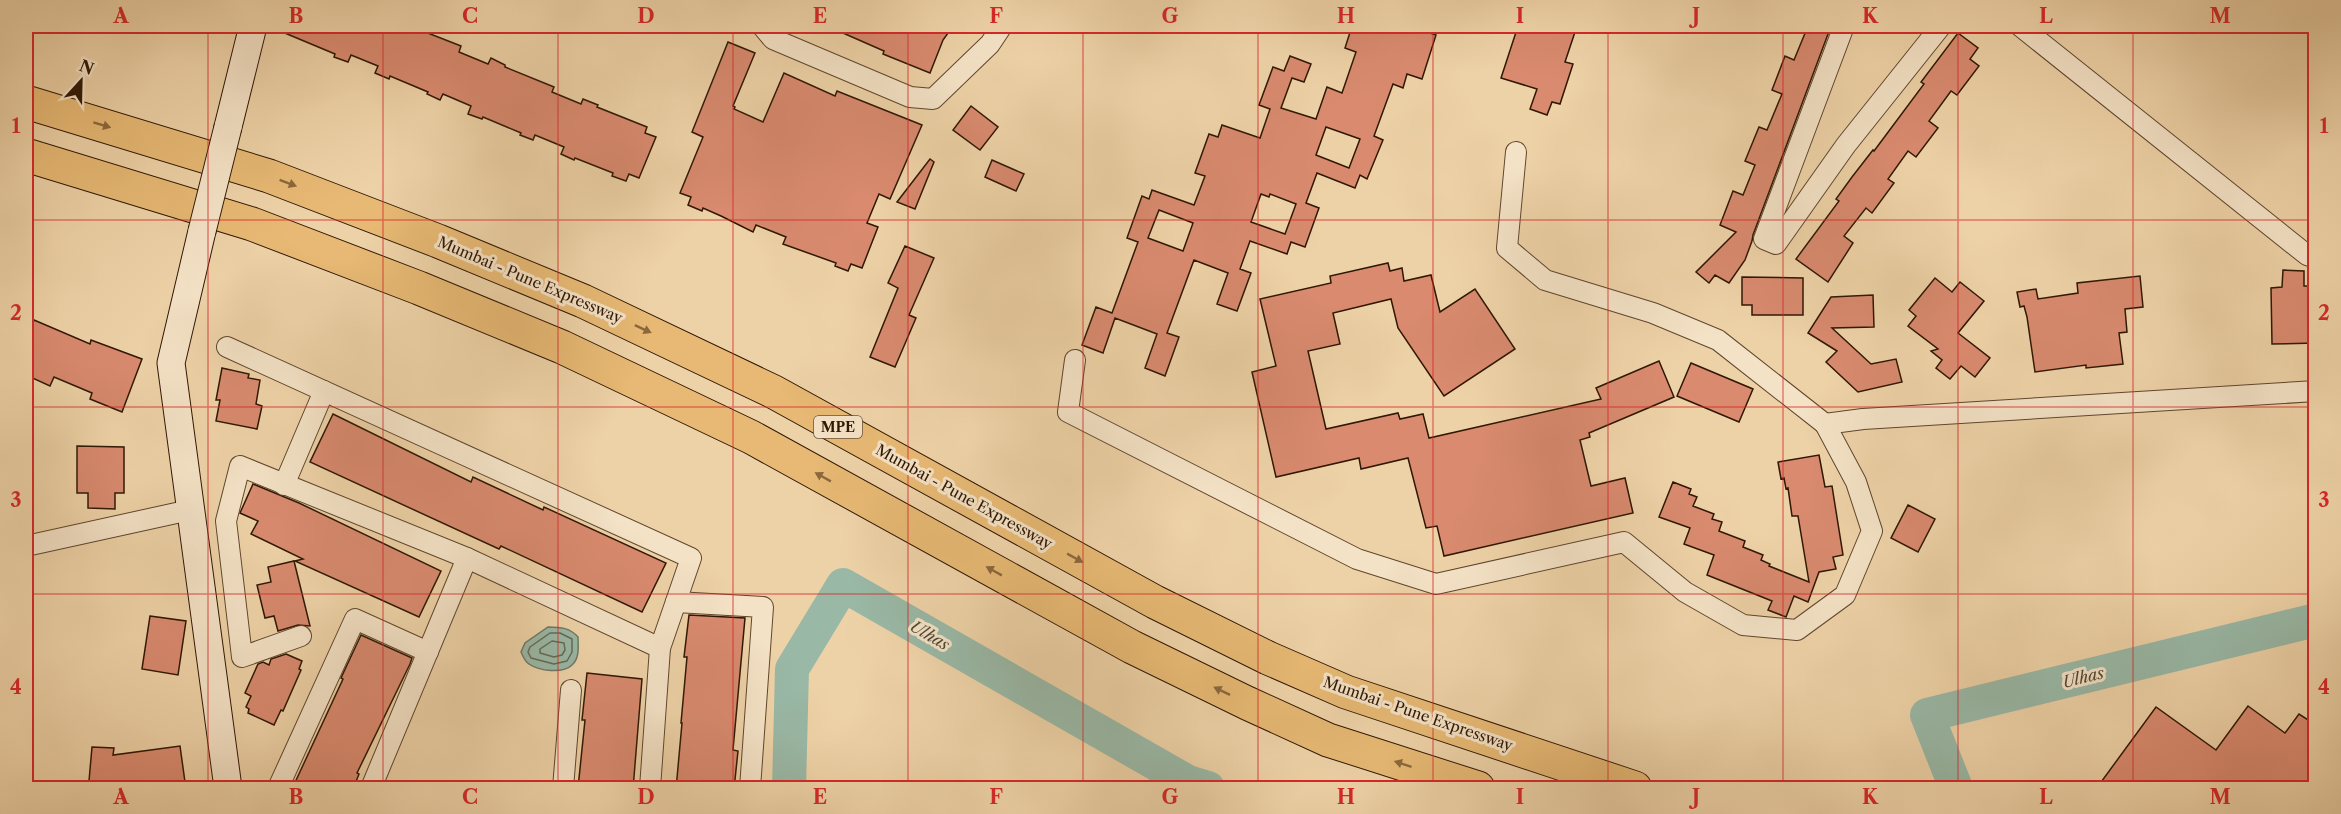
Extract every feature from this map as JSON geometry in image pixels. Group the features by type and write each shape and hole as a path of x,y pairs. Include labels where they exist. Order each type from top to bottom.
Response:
{"highway":[{"name":"Mumbai - Pune Expressway","path":"26,102 269,176 438,241 583,301 774,392 1155,602 1268,658 1346,692 1635,789"},
{"path":"26,155 252,224 420,288 562,347 751,437 1132,647 1247,703 1328,740 1478,789"}],"street":[{"path":"228,789 171,363 253,26"},
{"path":"762,26 773,39 909,97 933,99 990,44 1002,26"},
{"path":"1844,26 1764,239 1776,244 1846,145 1941,26"},
{"path":"2020,26 2307,255 2316,258"},
{"path":"1075,360 1068,412 1357,559 1436,584 1624,542 1685,592 1743,625 1797,630 1845,595 1872,531 1856,482 1825,423 1718,340 1653,313 1545,280 1507,248 1516,152"},
{"path":"227,347 691,558 660,648 650,789"},
{"path":"284,484 324,391"},
{"path":"1825,423 2316,391"},
{"path":"301,636 242,657 226,521 240,466 467,558 660,648"},
{"path":"26,546 190,510"},
{"path":"371,789 467,558"},
{"path":"676,602 763,607 750,789"},
{"path":"278,789 355,619 428,652"},
{"path":"563,789 571,690"}],"water":[{"path":"548,627 565,629 578,637 576,659 568,668 551,670 539,668 528,663 523,657 521,652 525,643"}],"building":[{"path":"268,26 410,26 461,46 459,52 488,64 491,58 505,67 554,87 552,92 581,104 583,99 647,127 645,133 656,137 639,178 629,174 626,181 612,176 613,173 561,154 564,147 535,135 533,140 483,117 482,119 468,114 471,106 443,94 440,100 427,94 428,92 390,76 389,79 375,73 378,66 351,55 348,62 334,57 335,54"},
{"path":"827,26 953,26 943,40 930,73 883,54 884,51"},
{"path":"1352,26 1409,26 1436,35 1422,79 1407,74 1403,88 1393,84 1374,136 1383,140 1367,179 1360,175 1355,188 1317,173 1306,203 1319,208 1305,247 1291,242 1287,254 1250,241 1240,269 1251,273 1237,311 1217,304 1228,273 1194,260 1167,333 1179,337 1165,376 1145,368 1157,334 1115,318 1103,353 1082,345 1096,307 1112,313 1138,242 1127,238 1142,196 1149,199 1152,190 1194,205 1205,176 1195,173 1209,134 1218,137 1222,125 1260,138 1270,109 1259,105 1273,67 1284,71 1290,56 1311,64 1304,82 1292,78 1281,108 1316,119 1327,87 1342,93 1356,52 1345,48","holes":["1326,127 1360,139 1349,168 1316,155","1261,194 1269,197 1270,194 1296,204 1285,234 1251,222","1159,210 1193,223 1183,251 1148,238"]},
{"path":"1518,26 1577,26 1565,62 1573,64 1560,104 1552,102 1547,115 1530,109 1537,89 1501,78"},
{"path":"1808,26 1831,26 1745,260 1729,283 1715,275 1709,283 1696,272 1736,232 1720,225 1733,191 1743,195 1755,165 1745,161 1759,127 1767,130 1782,94 1772,90 1785,56 1794,60"},
{"path":"1958,33 1978,48 1970,59 1979,66 1957,95 1951,91 1929,121 1938,128 1916,157 1908,151 1888,179 1894,183 1872,213 1866,208 1844,236 1853,243 1828,282 1796,259 1839,201 1836,199 1924,84 1921,82"},
{"path":"728,42 755,53 733,106 734,109 763,122 784,73 835,96 837,91 922,125 890,199 879,194 867,223 878,227 862,268 851,264 848,271 835,266 836,263 783,244 786,237 756,225 753,232 703,208 702,211 688,205 691,197 680,193 703,137 692,132"},
{"path":"971,106 998,127 980,150 953,130"},
{"path":"930,159 934,162 915,209 897,202"},
{"path":"992,160 1024,174 1016,191 985,177"},
{"path":"905,246 934,258 909,315 916,318 895,367 870,357 898,288 888,283"},
{"path":"1388,263 1390,271 1402,268 1404,281 1431,275 1440,312 1475,289 1515,349 1444,396 1398,328 1391,299 1333,313 1340,344 1308,351 1326,429 1398,413 1400,419 1423,414 1429,438 1601,399 1596,388 1659,361 1674,397 1589,433 1590,437 1580,440 1591,486 1625,478 1633,513 1444,556 1437,526 1426,528 1408,458 1361,469 1359,458 1276,477 1252,372 1276,366 1260,299 1331,283 1330,276"},
{"path":"2283,270 2304,271 2304,286 2316,286 2316,343 2272,344 2271,288 2282,287"},
{"path":"2140,276 2143,307 2125,309 2127,332 2119,333 2123,364 2086,368 2086,365 2035,372 2027,317 2024,306 2020,307 2017,292 2036,289 2038,299 2078,293 2077,283"},
{"path":"1742,277 1803,278 1803,315 1752,315 1752,305 1742,305"},
{"path":"1935,278 1952,292 1960,282 1984,301 1958,333 1990,358 1975,377 1961,366 1950,379 1936,368 1942,360 1931,351 1938,349 1908,326 1916,316 1909,310"},
{"path":"1873,295 1874,327 1832,328 1871,364 1896,359 1902,382 1858,392 1826,362 1837,351 1808,333 1831,297"},
{"path":"34,320 90,344 91,340 142,359 122,412 90,399 92,393 54,377 50,386 28,376 32,368 26,365 26,339"},
{"path":"1691,363 1753,389 1739,422 1677,396"},
{"path":"222,368 249,374 248,378 260,380 256,404 262,406 257,429 216,421 220,400 216,400"},
{"path":"333,414 471,482 473,477 666,563 642,612 501,546 499,549 310,462"},
{"path":"77,446 124,447 124,493 115,493 115,509 88,508 88,493 77,493"},
{"path":"1819,455 1825,487 1832,486 1843,555 1833,557 1836,569 1819,572 1808,602 1794,596 1786,617 1768,610 1772,601 1707,575 1714,555 1684,544 1690,528 1659,517 1673,482 1691,489 1689,494 1697,497 1693,506 1714,514 1712,519 1722,522 1719,531 1745,541 1743,547 1763,555 1761,560 1770,564 1769,566 1809,582 1798,516 1792,516 1788,488 1786,489 1784,478 1781,479 1778,462"},
{"path":"253,484 299,503 441,571 419,617 295,561 303,559 251,534 258,521 240,513"},
{"path":"1908,505 1935,519 1918,552 1891,538"},
{"path":"294,561 310,626 298,625 278,631 274,616 265,618 257,585 271,582 268,567"},
{"path":"689,615 745,618 733,750 738,751 734,789 676,789 687,657 684,657"},
{"path":"150,616 186,621 178,675 142,669"},
{"path":"361,635 412,658 410,664 357,773 359,774 353,789 292,789 343,679 341,678"},
{"path":"286,654 302,661 299,669 301,670 283,711 281,710 274,725 248,713 249,709 246,707 251,696 245,693 258,664 263,662 269,665 271,659"},
{"path":"587,673 642,679 633,789 578,788"},
{"path":"2248,706 2285,733 2299,714 2316,725 2316,741 2309,749 2316,753 2316,789 2096,789 2156,707 2216,750"},
{"path":"180,746 185,782 134,788 134,785 89,781 92,747 114,748 113,755"}],"waterway":[{"name":"Ulhas","path":"789,788 792,669 843,585 1188,782 1208,788"},
{"name":"Ulhas","path":"1956,788 1927,715 2316,620"}]}
